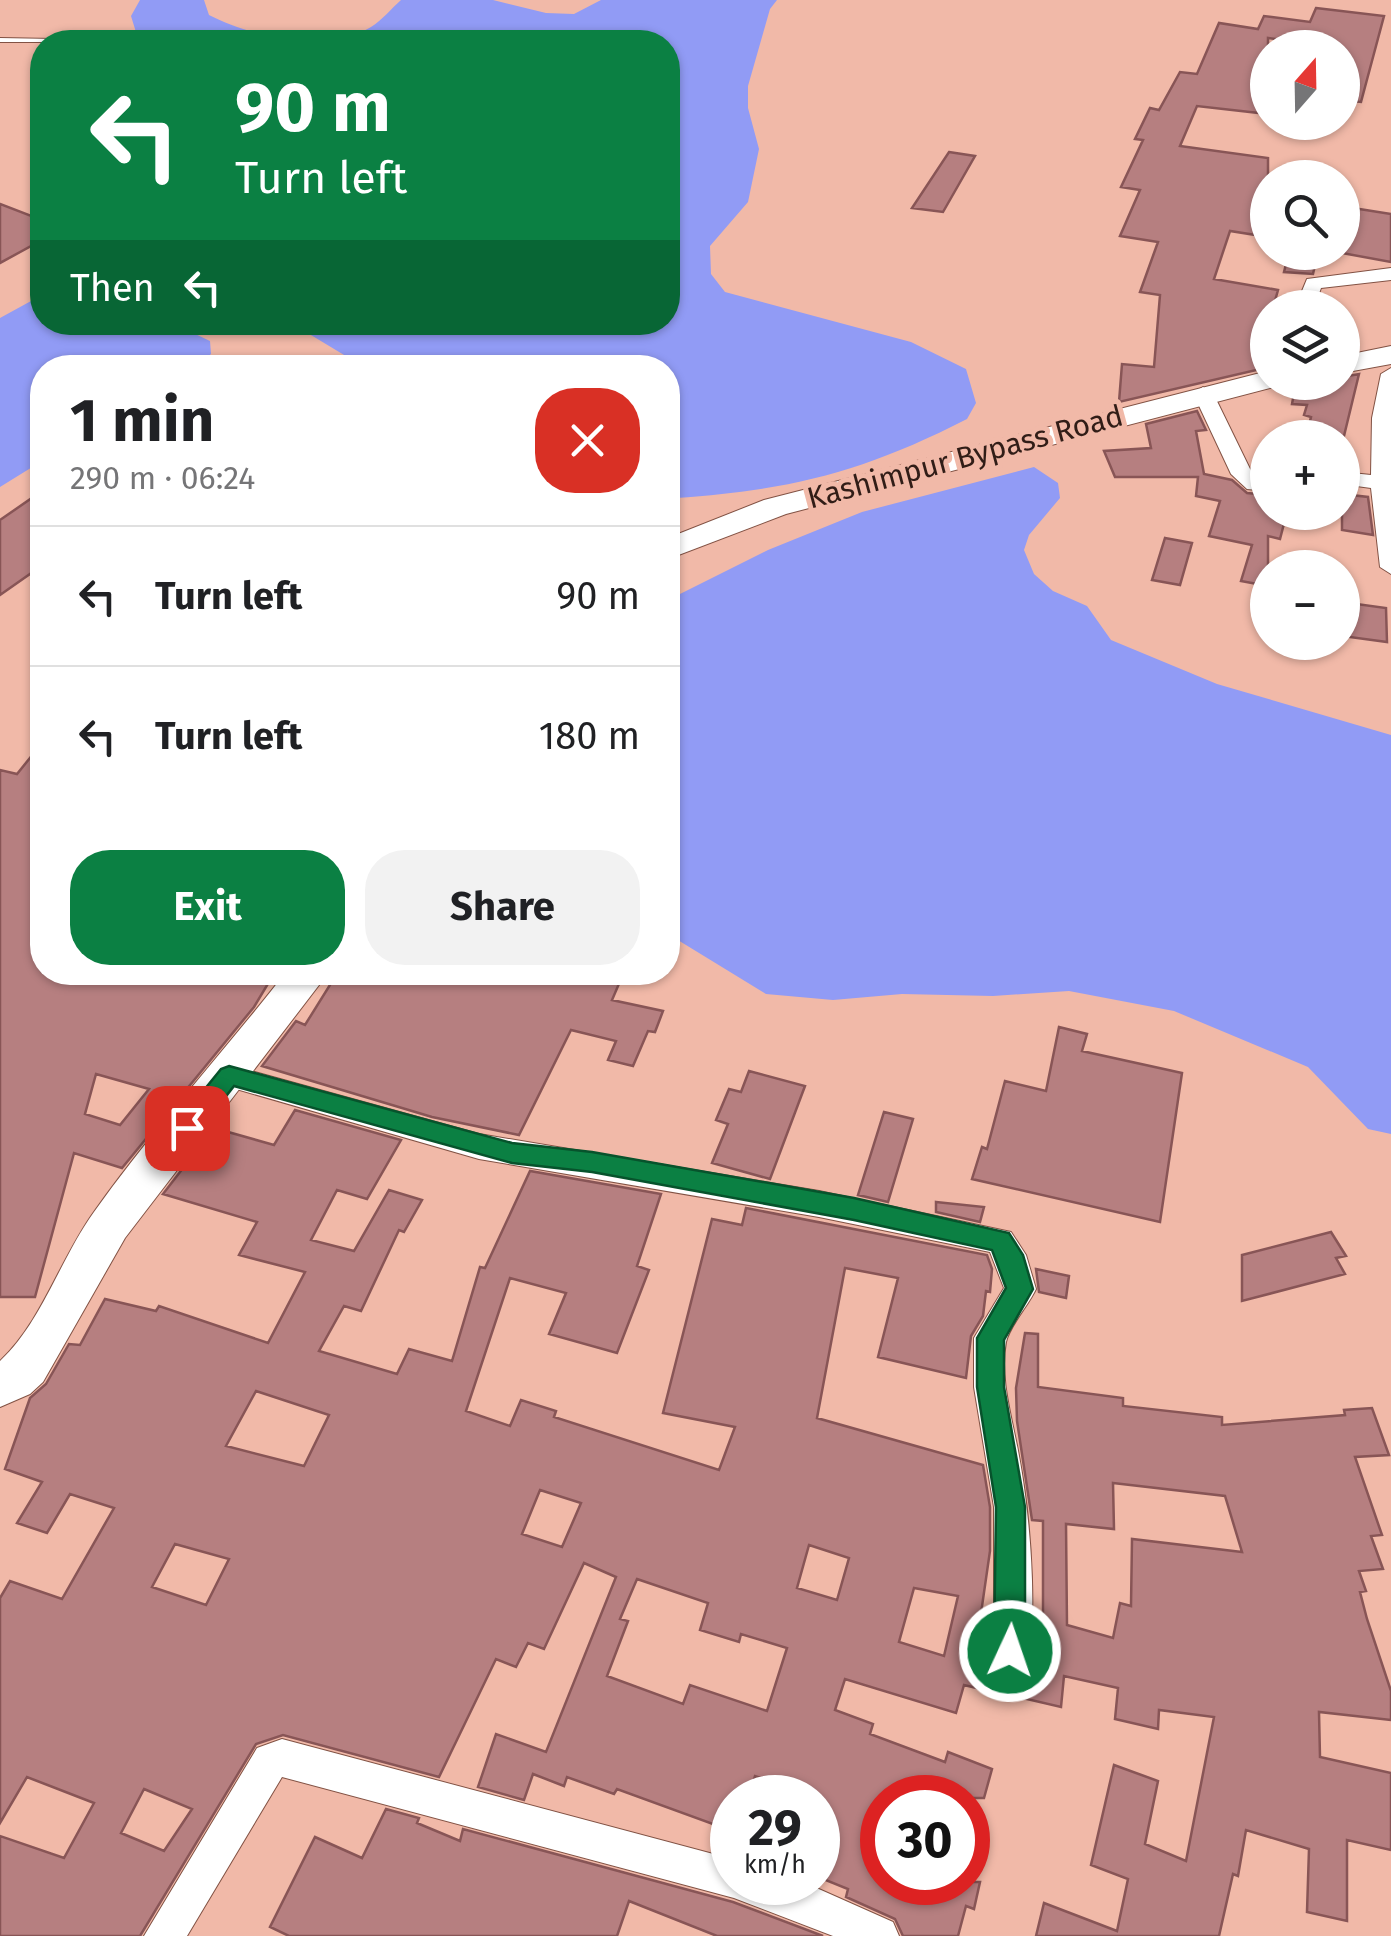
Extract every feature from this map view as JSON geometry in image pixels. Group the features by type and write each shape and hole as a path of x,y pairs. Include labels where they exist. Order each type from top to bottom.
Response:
{"main road":[{"path":"1360,361 1391,355"},
{"name":"Kashimpur Bypass Road","path":"680,544 714,528 826,495 1250,384"},
{"path":"0,1386 10,1384 42,1344 84,1264 299,985"}],"street":[{"path":"1311,290 1314,283 1391,274"},
{"path":"1391,374 1385,392 1383,483 1391,567"},
{"path":"1203,393 1242,474 1250,481"},
{"path":"1360,480 1383,483"},
{"path":"229,1076 512,1153 592,1162 854,1209 1000,1241 1010,1255 1020,1289 990,1338 990,1387 1011,1507 1012,1624 1007,1679"},
{"path":"164,1936 270,1762 282,1758 710,1873"},
{"path":"808,1905 879,1936"}],"lane":[{"path":"0,40 30,41"}],"water":[{"path":"140,0 204,0 209,15 246,30 135,30 131,16"},
{"path":"401,0 493,0 546,13 574,14 601,0 777,0 770,9 748,86 748,108 759,149 748,202 710,246 711,274 725,292 911,342 966,369 976,403 967,419 860,465 756,490 680,498 680,355 344,355 311,335 680,335 680,30 364,30"},
{"path":"30,302 30,335 197,335 210,341 211,354 30,355 30,468 0,487 0,318"},
{"path":"1034,467 1058,483 1060,498 1029,535 1024,550 1034,574 1053,591 1087,606 1111,640 1217,684 1391,735 1391,1134 1368,1129 1308,1067 1174,1011 1069,991 993,996 902,994 833,1000 766,994 680,941 680,594 768,550 862,512"}],"building":[{"path":"1316,8 1384,16 1361,102 1360,30 1250,30 1250,112 1197,106 1180,146 1268,158 1250,160 1250,234 1230,231 1214,279 1278,290 1250,290 1250,371 1119,402 1122,364 1154,367 1160,295 1140,292 1158,242 1120,236 1140,190 1121,187 1143,140 1135,139 1150,108 1159,110 1180,72 1197,74 1219,23 1258,29 1264,16 1310,22"},
{"path":"949,152 975,156 943,212 912,208"},
{"path":"0,204 30,215 30,247 0,263"},
{"path":"1360,209 1391,214 1391,262 1360,256"},
{"path":"1284,270 1314,270 1313,274"},
{"path":"1293,400 1353,400 1348,420 1310,420 1304,415 1307,405 1292,404"},
{"path":"1197,411 1206,430 1196,431 1204,474 1232,480 1250,493 1250,530 1282,530 1280,539 1268,536 1268,550 1250,550 1252,545 1209,536 1220,501 1196,496 1198,477 1115,477 1104,451 1151,448 1146,424"},
{"path":"1360,496 1368,497 1373,535 1342,530 1360,530"},
{"path":"30,499 30,574 0,595 0,520"},
{"path":"1165,538 1192,543 1180,585 1152,580"},
{"path":"1250,552 1250,583 1241,581"},
{"path":"1360,604 1386,608 1387,642 1360,638"},
{"path":"30,758 30,985 267,985 254,1007 122,1168 74,1153 35,1297 0,1297 0,770 17,774","holes":["96,1074 149,1089 120,1125 85,1114"]},
{"path":"330,985 618,985 612,1000 663,1011 655,1032 648,1031 633,1066 608,1060 616,1041 571,1030 519,1135 432,1117 262,1066 296,1021 305,1025"},
{"path":"1059,1027 1087,1034 1082,1051 1182,1073 1160,1222 972,1179 982,1147 987,1149 1005,1081 1046,1091"},
{"path":"749,1071 805,1086 770,1179 712,1163 728,1124 716,1120 729,1089 741,1092"},
{"path":"295,1110 401,1140 367,1199 337,1190 311,1240 354,1251 389,1190 422,1200 404,1232 399,1230 361,1311 344,1306 319,1351 397,1374 409,1349 452,1361 480,1267 485,1268 530,1171 661,1194 637,1266 649,1270 617,1353 549,1334 566,1293 510,1278 466,1411 510,1426 521,1400 556,1411 554,1417 719,1470 735,1427 663,1413 712,1219 742,1225 746,1208 987,1255 992,1269 990,1292 986,1291 983,1316 971,1336 966,1378 878,1357 898,1278 845,1268 817,1418 983,1465 990,1507 990,1551 979,1627 990,1630 985,1679 989,1691 964,1685 956,1713 845,1679 835,1710 873,1724 870,1734 945,1762 948,1752 992,1769 990,1776 860,1775 860,1903 846,1897 848,1889 840,1886 840,1775 710,1775 710,1823 617,1789 614,1794 567,1777 564,1786 533,1774 524,1800 478,1787 496,1734 546,1752 616,1577 584,1563 544,1649 528,1643 516,1667 496,1659 439,1777 283,1735 256,1744 140,1936 0,1936 0,1836 64,1858 94,1803 27,1777 0,1823 0,1598 10,1581 62,1599 114,1508 70,1494 47,1533 17,1523 42,1482 5,1469 30,1398 46,1384 69,1344 80,1345 105,1299 156,1311 159,1306 268,1343 305,1272 239,1255 257,1222 163,1194 214,1128 274,1145","holes":["256,1391 329,1415 304,1466 226,1446","540,1490 581,1503 562,1547 522,1534","175,1544 229,1559 206,1605 152,1587","809,1545 849,1558 837,1600 797,1588","637,1579 708,1603 700,1630 739,1642 741,1634 787,1648 767,1711 690,1685 683,1704 607,1676 628,1621 620,1619","914,1588 958,1596 944,1656 899,1642","144,1789 192,1809 164,1851 121,1833"]},
{"path":"884,1112 913,1119 888,1202 858,1195"},
{"path":"936,1202 984,1207 980,1222 936,1212"},
{"path":"1331,1232 1346,1256 1336,1258 1345,1274 1242,1301 1242,1255"},
{"path":"1036,1269 1069,1276 1066,1298 1039,1292"},
{"path":"1025,1333 1038,1334 1038,1387 1123,1398 1123,1406 1222,1417 1222,1425 1345,1415 1344,1410 1372,1408 1389,1455 1355,1457 1382,1535 1371,1536 1383,1569 1359,1571 1366,1591 1360,1592 1391,1691 1391,1720 1319,1712 1320,1757 1391,1773 1391,1850 1347,1840 1347,1921 1307,1912 1309,1849 1246,1830 1238,1876 1233,1874 1219,1936 1036,1936 1044,1903 1117,1931 1128,1879 1091,1865 1114,1765 1158,1781 1145,1844 1186,1861 1214,1717 1159,1710 1158,1729 1115,1719 1118,1688 1064,1676 1061,1707 1018,1697 1024,1693 1030,1670 1036,1616 1043,1618 1043,1521 1032,1520 1016,1388","holes":["1113,1483 1225,1496 1242,1552 1132,1539 1131,1606 1120,1603 1113,1638 1067,1625 1066,1524 1114,1529"]},
{"path":"386,1809 419,1818 417,1823 460,1841 463,1829 710,1896 710,1905 741,1905 823,1936 717,1936 629,1901 617,1936 289,1936 270,1927 315,1837 362,1858"},
{"path":"864,1905 975,1905 974,1909 966,1906 958,1936 903,1936 895,1919"}],"route":[{"path":"187,1128 229,1076 512,1153 592,1162 854,1209 1000,1241 1010,1255 1020,1289 990,1338 990,1387 1011,1507 1010,1651"}]}
